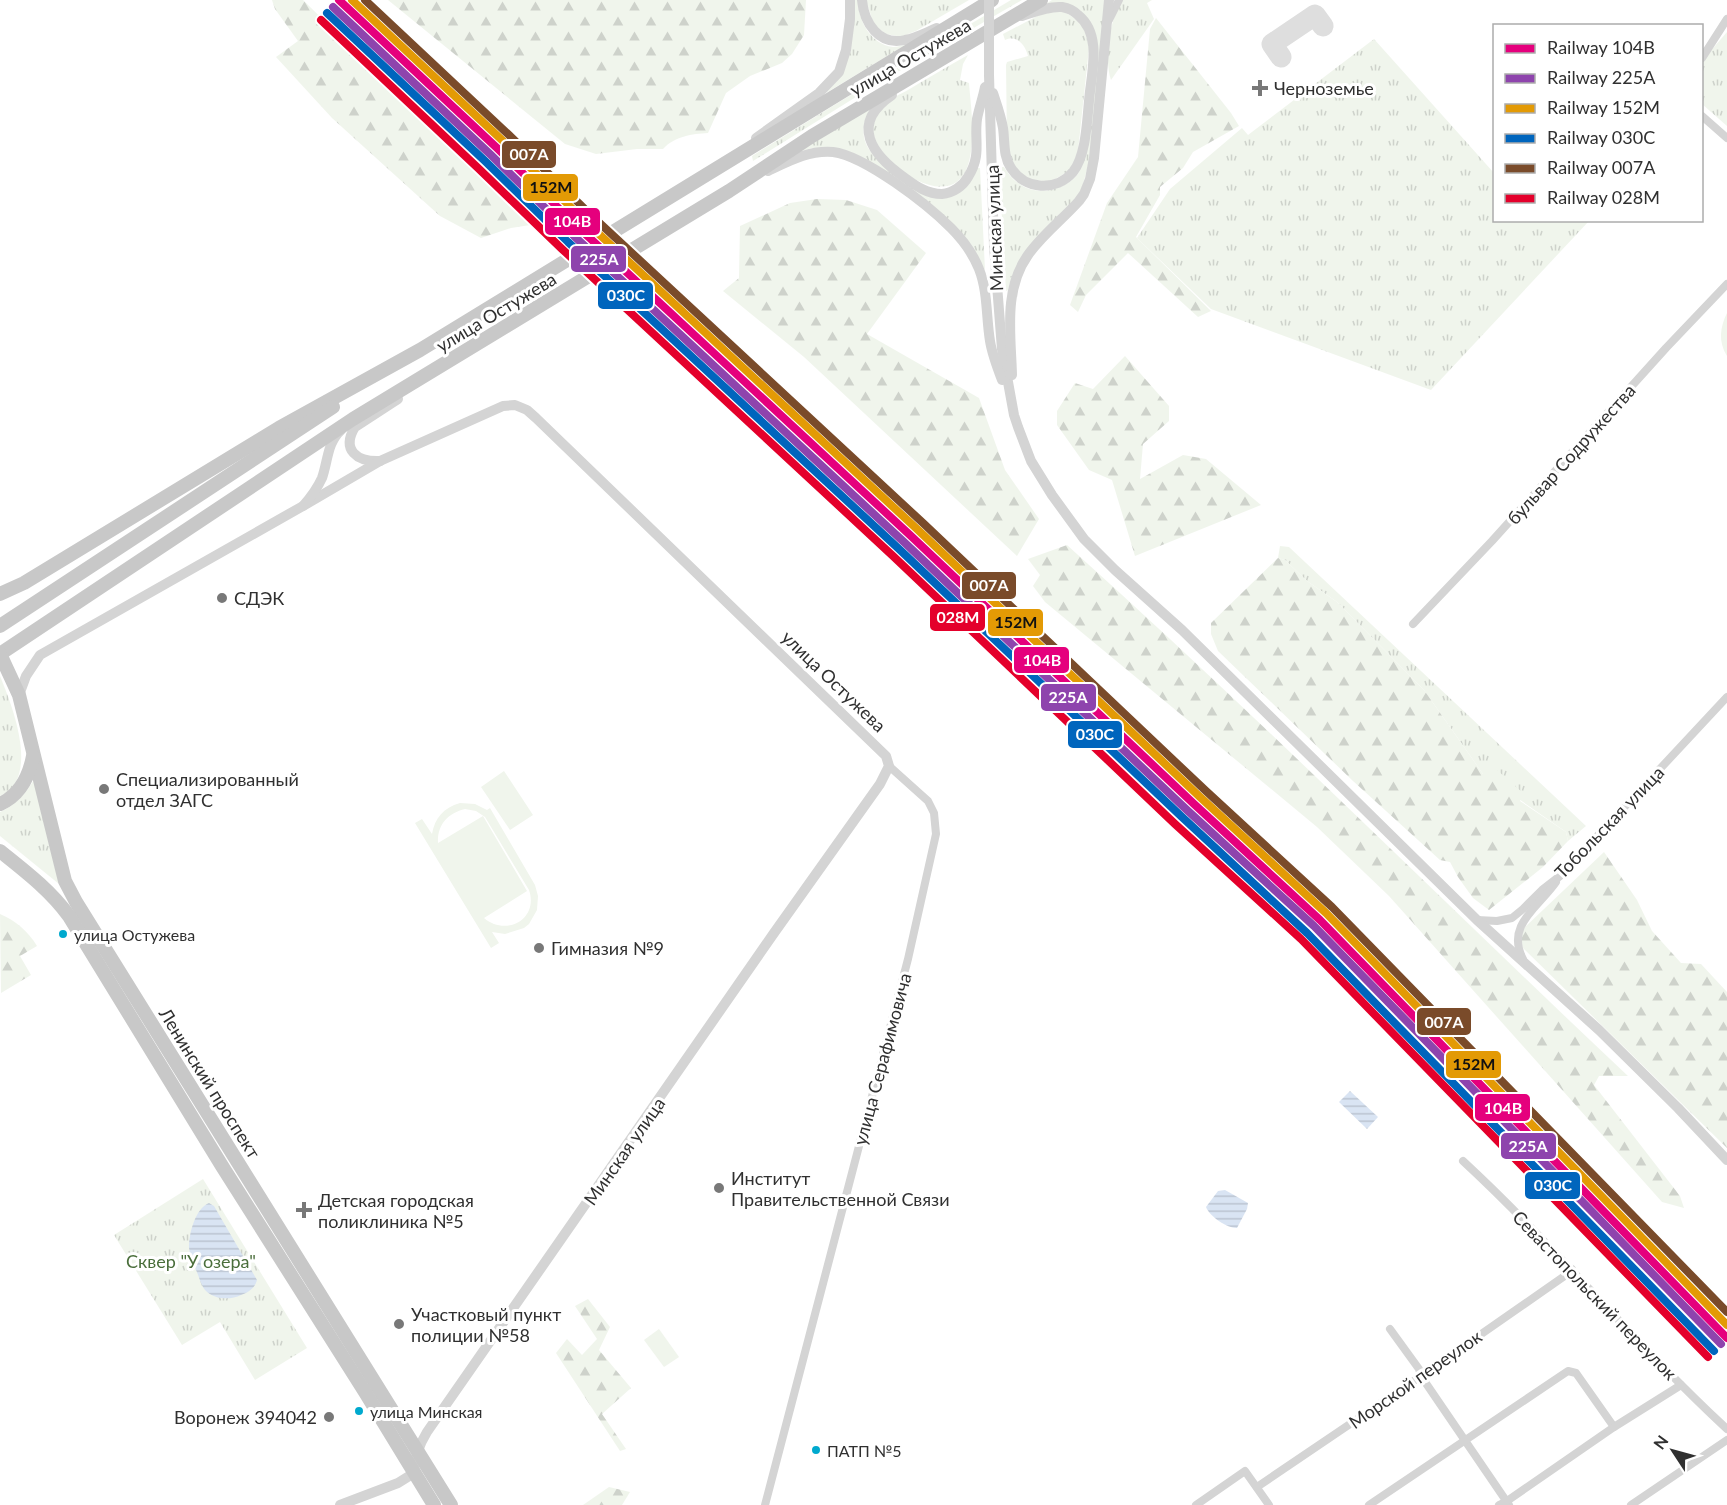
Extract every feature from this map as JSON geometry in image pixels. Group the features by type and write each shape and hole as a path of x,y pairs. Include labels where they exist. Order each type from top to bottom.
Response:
{"main road":[{"name":"улица Остужева","path":"0,594 24,584 279,428 420,350 991,0"},
{"name":"улица Остужева","path":"353,419 729,191 822,130 1041,0"},
{"path":"0,626 420,350"},
{"path":"0,654 353,419"},
{"name":"Ленинский проспект","path":"0,654 19,695 65,881 76,902 451,1505"},
{"path":"0,804 20,789 30,769 34,754"},
{"name":"Ленинский проспект","path":"0,851 58,900 69,916 434,1505"}],"street":[{"path":"710,171 819,93 833,80 842,65 846,50 850,0"},
{"path":"862,0 865,18 870,27 877,34 895,41 905,41 965,16"},
{"name":"Минская улица","path":"991,0 988,75 998,313 1002,349 1014,415 1027,452 1045,484 1084,539 1115,570 1190,638 1477,920 1599,1030 1727,1160"},
{"path":"1014,415 1010,324 1013,290 1018,274 1029,254 1079,201 1087,188 1096,143 1109,0"},
{"path":"1105,41 1110,16 1119,0"},
{"path":"988,75 1011,169 1021,179 1039,186 1050,185 1065,179 1076,167 1084,140 1093,54 1090,30 1081,17 1063,7 1040,10 1010,19"},
{"path":"1703,55 1727,19"},
{"path":"959,49 883,101 873,112 869,123 870,137 874,149 884,162 915,185 930,192 943,194 962,186 976,157 977,120 988,75"},
{"path":"1703,118 1727,138"},
{"path":"729,191 806,154 833,152 870,166 918,200 960,238 980,270 985,292 990,341 1014,415"},
{"name":"бульвар Содружества","path":"1413,624 1727,284"},
{"path":"380,461 369,462 355,455 350,446 351,434 361,423 398,399 434,371"},
{"name":"улица Остужева","path":"19,695 26,676 40,655 380,461 503,406 515,405 527,410 571,450 886,756 890,766"},
{"name":"улица Остужева","path":"303,506 315,492 322,477 334,437 353,419"},
{"name":"Тобольская улица","path":"1477,920 1497,921 1512,918 1560,876 1727,697"},
{"name":"Минская улица","path":"414,1473 417,1451 427,1432 880,784 890,766"},
{"name":"улица Серафимовича","path":"765,1505 909,959 936,834 934,813 928,801 890,766"},
{"path":"1526,965 1518,947 1521,926 1560,876"},
{"name":"Севастопольский переулок","path":"1463,1161 1509,1203 1629,1333 1727,1429"},
{"name":"Морской переулок","path":"1257,1487 1421,1376 1572,1269"},
{"path":"1390,1329 1419,1369 1421,1376 1505,1504 1614,1427 1681,1385"},
{"path":"1369,1505 1568,1371 1576,1373 1614,1427"},
{"path":"1631,1505 1727,1440"},
{"path":"1197,1505 1245,1471 1269,1505"},
{"path":"340,1505 398,1483 414,1473"}],"green space":[{"path":"272,0 303,0 360,56 405,91 452,141 543,223 511,228 481,238 440,216 332,118 276,57 298,41 275,9"},
{"path":"388,0 806,0 804,35 792,54 782,63 750,76 726,93 708,133 678,138 663,149 637,149 596,154 565,144"},
{"path":"854,0 858,0 860,15 867,30 878,41 893,47 907,44 826,93 836,82"},
{"path":"866,0 969,0 916,31 897,36 886,34 874,25"},
{"path":"1011,0 1022,0 872,87 753,161 752,156"},
{"path":"1052,0 1105,0 1089,162 1082,188 1076,199 1012,276 1006,291 1001,201 1002,167 1024,187 1040,191 1065,185 1078,174 1098,53 1088,19 1042,6"},
{"path":"1123,0 1152,0 1147,3 1154,19 1111,80 1108,61 1109,39 1114,18"},
{"path":"1062,11 1082,25 1089,48 1078,151 1069,171 1050,182 1027,179 1014,167 1007,143 1006,65 1007,62 1028,56 1020,42 1013,39 1005,40 1003,34 1041,14"},
{"path":"1156,18 1239,126 1193,152 1183,168 1160,187 1160,195 1136,237 1211,311 1198,317 1128,253 1086,295 1078,312 1070,305 1107,203 1138,157 1150,29"},
{"path":"1727,32 1727,126 1703,105 1703,60"},
{"path":"1374,39 1493,172 1493,222 1588,222 1431,390 1211,309 1137,238 1170,189 1242,128 1248,135"},
{"path":"968,55 963,64 960,80 969,83 972,114 968,165 958,181 944,186 928,185 911,177 882,151 874,137 873,124 882,108 890,100"},
{"path":"871,107 864,130 864,139 868,147 890,169 936,197 980,168 985,270 973,248 867,161 812,148 792,154"},
{"path":"817,199 846,200 877,210 926,253 867,334 979,398 1005,470 1039,519 1017,556 804,357 723,291 739,278 740,226 790,203"},
{"path":"1727,313 1727,356 1721,335"},
{"path":"1125,356 1169,406 1169,421 1143,444 1140,479 1183,455 1206,459 1261,505 1135,556 1112,480 1089,470 1057,425 1057,411 1075,383 1093,389"},
{"path":"1067,545 1280,742 1628,1076 1599,1076 1594,1085 1680,1196 1684,1208 1662,1202 1389,896 1317,827 1045,602 1033,586 1040,575 1028,559"},
{"path":"1280,546 1289,547 1586,826 1568,841 1566,832 1483,774 1424,690 1337,602 1307,581 1285,560 1278,558"},
{"path":"1278,558 1285,560 1307,581 1337,602 1424,690 1483,774 1497,770 1523,793 1520,801 1566,832 1568,841 1543,867 1489,910 1473,898 1450,862 1440,860 1353,781 1218,651 1211,634 1211,623"},
{"path":"0,676 16,722 21,758 19,774 12,787 0,796"},
{"path":"504,771 533,815 510,830 481,787"},
{"path":"34,780 59,884 0,836 0,812 20,799"},
{"path":"460,803 475,804 487,810 490,808 535,885 538,896 537,910 529,924 505,934 492,932 499,943 491,948 415,823 422,819 432,834 441,814","holes":["465,809 476,811 485,817 529,890 531,900 525,917 511,925 502,926 484,918 527,891 483,816 438,843 439,831 453,813"]},
{"path":"1604,852 1637,900 1652,931 1681,963 1701,964 1727,992 1727,1148 1523,948 1522,930"},
{"path":"0,914 21,927 37,946 20,956 31,975 1,993"},
{"name":"Сквер \"У озера\"","path":"203,1179 307,1348 255,1380 220,1322 182,1345 114,1235"},
{"path":"588,1299 610,1327 599,1350 631,1388 602,1414 626,1449 620,1451 556,1353 567,1339 582,1355 597,1339 575,1306"},
{"path":"659,1329 679,1357 664,1367 644,1340"},
{"path":"609,1487 630,1492 622,1505 583,1505"}],"water":[{"path":"1350,1091 1378,1117 1367,1129 1339,1102"},
{"path":"1225,1190 1248,1203 1237,1228 1219,1221 1206,1207 1218,1191"},
{"path":"209,1203 214,1206 257,1280 247,1293 237,1297 218,1298 206,1291 201,1284 191,1256 189,1242 194,1222 200,1210"}],"taxiway":[{"path":"1281,57 1272,44 1315,15 1323,26"}],"rail line":[{"name":"104В","path":"339,0 580,229 1320,920 1727,1338"},
{"name":"152М","path":"352,0 586,222 1326,913 1727,1325"},
{"name":"007А","path":"365,0 592,216 1332,907 1727,1312"},
{"name":"225А","path":"333,7 574,236 905,543 1188,811 1314,926 1721,1344"},
{"name":"030C","path":"327,13 568,242 899,549 1307,933 1714,1351"},
{"name":"028М","path":"321,20 562,249 893,556 1175,824 1301,939 1708,1357"}],"place":[{"name":"Черноземье","path":"1260,88"},
{"name":"СДЭК","path":"222,598"},
{"name":"Специализированный отдел ЗАГС","path":"104,789"},
{"name":"улица Остужева","path":"63,934"},
{"name":"Гимназия №9","path":"539,948"},
{"name":"Институт Правительственной Связи","path":"719,1188"},
{"name":"Детская городская поликлиника №5","path":"304,1210"},
{"name":"Участковый пункт полиции №58","path":"399,1324"},
{"name":"улица Минская","path":"359,1411"},
{"name":"Воронеж 394042","path":"329,1417"},
{"name":"ПАТП №5","path":"816,1450"}]}
